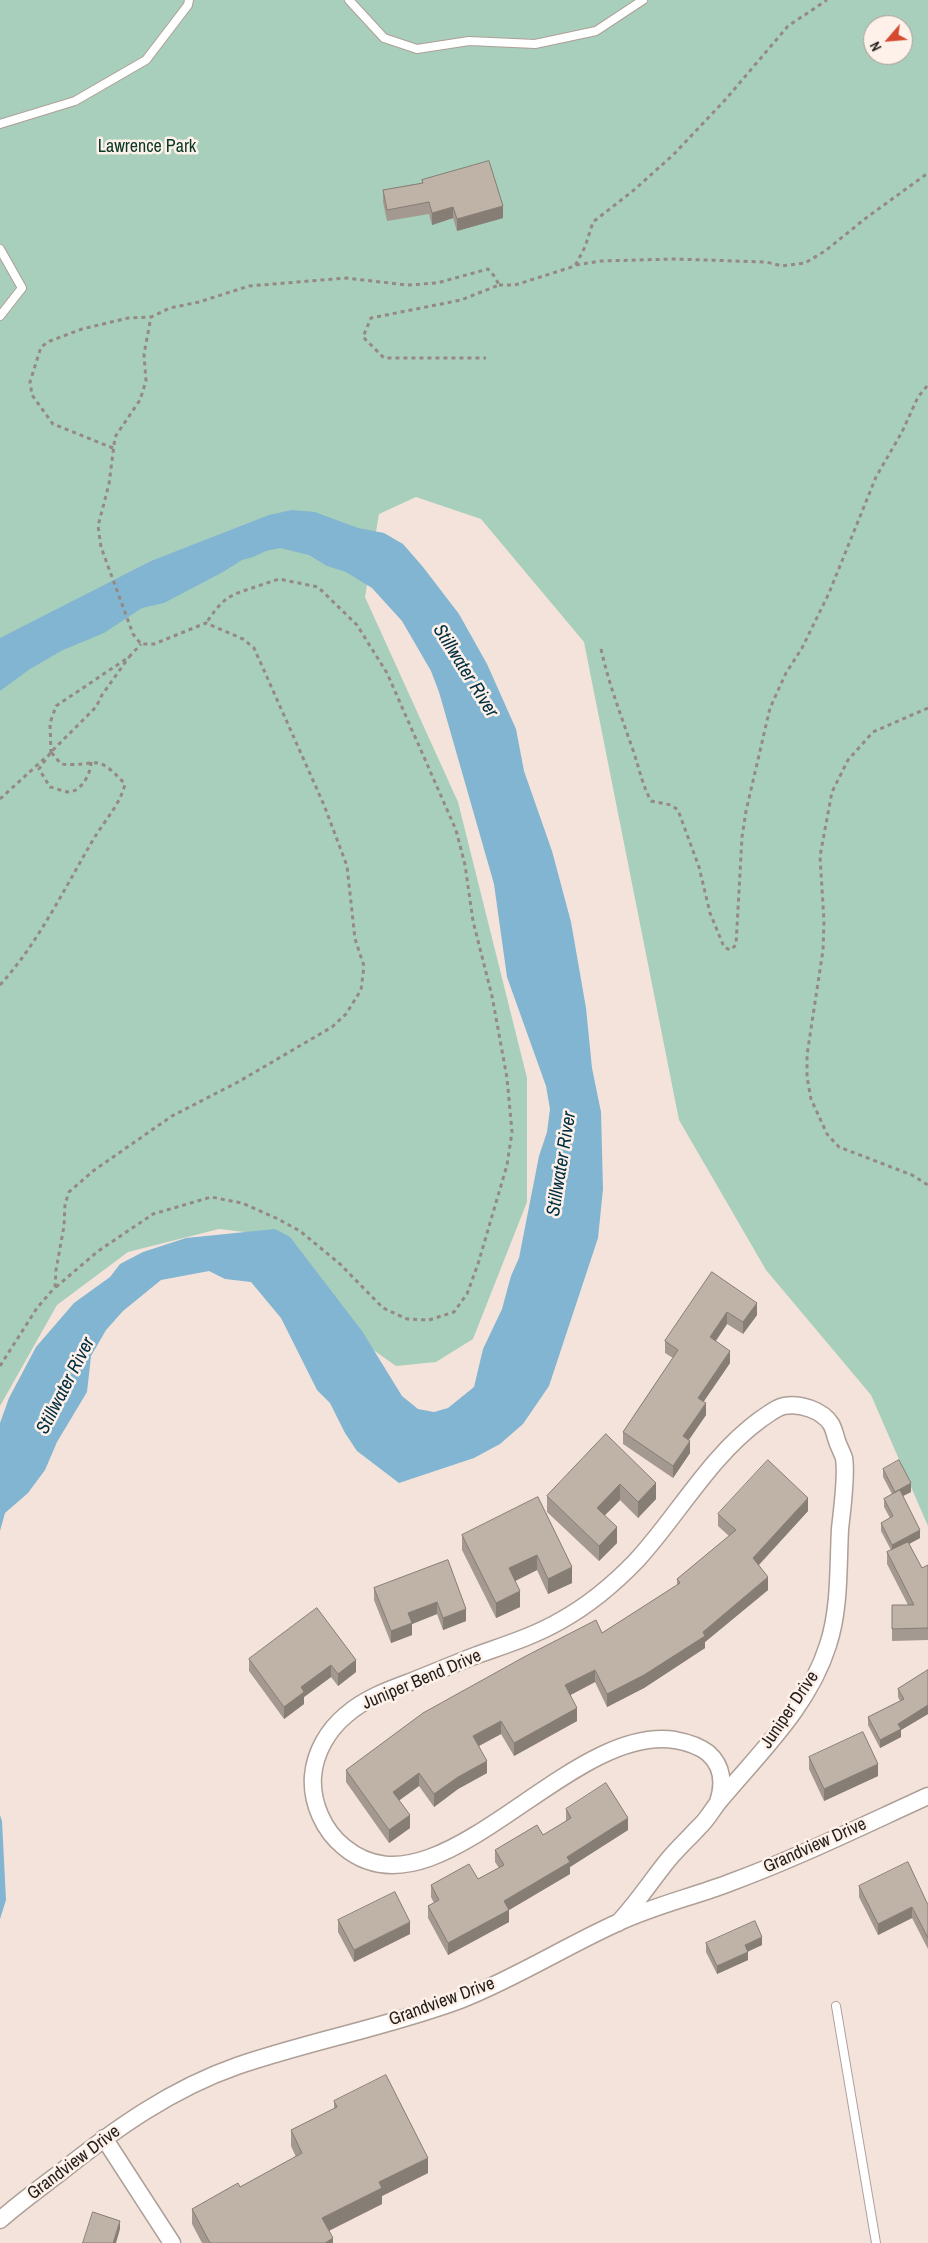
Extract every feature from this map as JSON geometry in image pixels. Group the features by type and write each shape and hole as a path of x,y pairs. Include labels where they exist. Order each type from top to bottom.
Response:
{"street":[{"name":"Juniper Bend Drive","path":"718,1802 723,1783 717,1763 709,1754 684,1742 669,1739 637,1741 606,1752 544,1789 457,1846 413,1864 382,1865 352,1853 338,1843 327,1829 319,1813 314,1796 313,1777 316,1759 322,1742 333,1728 359,1705 390,1690 521,1640 557,1623 608,1588 638,1558 734,1442 747,1429 779,1406 803,1405 830,1421"},
{"name":"Juniper Drive","path":"618,1923 634,1907 669,1859 749,1769 789,1718 820,1667 832,1633 844,1460 830,1421"},
{"name":"Grandview Drive","path":"0,2220 104,2138 153,2106 207,2078 277,2054 434,2009 461,1999 489,1988 618,1923 739,1879 807,1851 928,1796"},
{"path":"104,2138 172,2243"}],"lane":[{"path":"0,124 76,101 146,60 188,5 189,0"},
{"path":"349,0 384,38 416,49 469,41 535,44 596,31 643,0"},
{"path":"0,249 22,288 0,316"},
{"path":"836,2006 876,2243"}],"path":[{"path":"575,266 585,247 593,222 634,190 673,155 726,99 788,26 827,0"},
{"path":"486,358 384,358 363,337 371,318 461,300 499,285 516,285 575,266 601,261 674,259 766,262 782,266 805,263 825,251 866,218 928,173"},
{"path":"113,448 53,424 32,394 30,382 41,347 50,341 91,327 128,318 151,317 170,308 199,302 249,286 346,278 407,285 427,283 488,269 499,285"},
{"path":"141,644 130,625 110,572 101,547 98,526 109,484 114,437 140,400 146,381 144,354 151,317"},
{"path":"601,649 608,679 638,764 642,784 651,801 670,805 678,810 699,867 710,913 724,947 730,950 736,945 738,929 742,837 746,811 770,708 786,673 802,648 829,594 876,477 902,432 918,397 928,385"},
{"path":"0,799 52,752 96,707 102,695 129,657 141,644 154,644 206,623 227,598 279,579 318,588 357,625 387,673 456,830 465,865 473,921 492,996 507,1078 512,1132 507,1165 478,1264 467,1294 454,1312 429,1320 407,1319 383,1308 340,1264 300,1231 242,1203 211,1197 153,1214 97,1252 55,1287 37,1308 0,1366"},
{"path":"55,1287 64,1226 65,1204 69,1192 93,1172 172,1116 238,1082 332,1027 346,1014 361,990 364,966 355,938 347,866 324,805 254,648 243,638 206,623"},
{"path":"0,985 33,942 93,839 122,796 125,784 110,768 96,761 73,765 61,764 52,752 50,723 56,706 129,657"},
{"path":"928,708 873,732 848,760 832,792 820,856 824,921 823,950 809,1046 807,1077 811,1100 827,1134 839,1148 912,1175 928,1185"},
{"path":"52,752 39,769 50,787 69,792 77,789 88,777 91,762"}],"green space":[{"name":"Lawrence Park","path":"0,0 928,0 928,1526 871,1395 766,1270 679,1120 584,642 481,519 416,497 379,514 365,597 458,802 527,1078 527,1202 473,1339 436,1362 396,1366 345,1330 278,1236 219,1229 128,1252 57,1305 0,1406"}],"water":[{"name":"Stillwater River","path":"292,510 315,512 358,528 384,533 403,544 459,614 487,664 516,729 524,771 552,851 571,922 586,1008 592,1068 601,1112 603,1189 598,1238 549,1386 523,1424 500,1444 474,1458 399,1483 357,1451 345,1433 330,1403 317,1390 281,1318 251,1282 225,1279 209,1271 161,1280 123,1311 106,1330 91,1356 87,1392 57,1442 45,1470 28,1493 5,1513 0,1531 0,1423 9,1398 36,1347 74,1303 110,1277 120,1264 143,1252 186,1238 275,1229 290,1237 362,1331 402,1396 418,1409 434,1412 448,1408 474,1387 483,1349 502,1309 511,1276 519,1258 539,1156 547,1132 550,1109 546,1086 507,977 494,884 439,692 431,671 402,621 372,588 346,572 327,566 309,555 280,548 266,551 242,560 164,603 142,608 104,633 63,650 30,669 0,691 0,638 151,561 269,515"},
{"path":"0,1815 2,1821 6,1900 0,1919"}],"building":[{"path":"489,161 503,206 457,219 453,207 432,213 429,202 387,210 383,190 423,183 422,180"},
{"path":"712,1272 757,1303 743,1322 727,1312 710,1337 730,1351 698,1398 706,1403 683,1436 690,1441 673,1466 623,1432 678,1350 665,1341"},
{"path":"606,1434 656,1483 638,1502 620,1484 597,1508 617,1527 599,1546 547,1496"},
{"path":"768,1460 808,1498 753,1558 768,1577 703,1632 705,1636 644,1675 607,1694 595,1670 565,1685 577,1708 514,1743 501,1721 473,1736 487,1761 458,1777 434,1794 419,1773 393,1792 410,1815 389,1830 346,1770 423,1713 524,1657 596,1620 602,1633 680,1583 677,1579 736,1530 718,1514"},
{"path":"899,1460 911,1483 895,1492 883,1469"},
{"path":"900,1490 920,1530 892,1545 881,1523 893,1516 884,1499"},
{"path":"538,1497 572,1567 548,1579 537,1555 509,1568 520,1591 496,1603 462,1535"},
{"path":"908,1542 922,1568 928,1565 928,1628 892,1629 892,1605 914,1605 887,1552"},
{"path":"448,1560 466,1609 443,1618 437,1602 408,1613 412,1623 391,1631 374,1588"},
{"path":"317,1608 356,1660 338,1674 331,1665 301,1687 304,1692 284,1707 249,1659"},
{"path":"928,1670 928,1705 898,1724 901,1729 880,1740 868,1717 904,1699 898,1689"},
{"path":"863,1732 878,1764 824,1789 809,1757"},
{"path":"606,1783 628,1818 567,1857 570,1862 504,1901 509,1910 448,1943 428,1906 439,1900 431,1885 469,1864 478,1879 504,1865 495,1850 537,1825 543,1835 571,1818 566,1809"},
{"path":"908,1862 928,1905 928,1938 912,1907 878,1924 859,1886"},
{"path":"395,1892 410,1922 354,1950 338,1920"},
{"path":"755,1921 762,1937 745,1945 748,1952 717,1966 706,1943"},
{"path":"386,2075 428,2158 379,2182 382,2188 322,2218 333,2238 325,2243 210,2243 192,2209 238,2183 240,2187 302,2153 291,2130 337,2107 334,2101"},
{"path":"93,2212 120,2221 113,2243 83,2243"}]}
